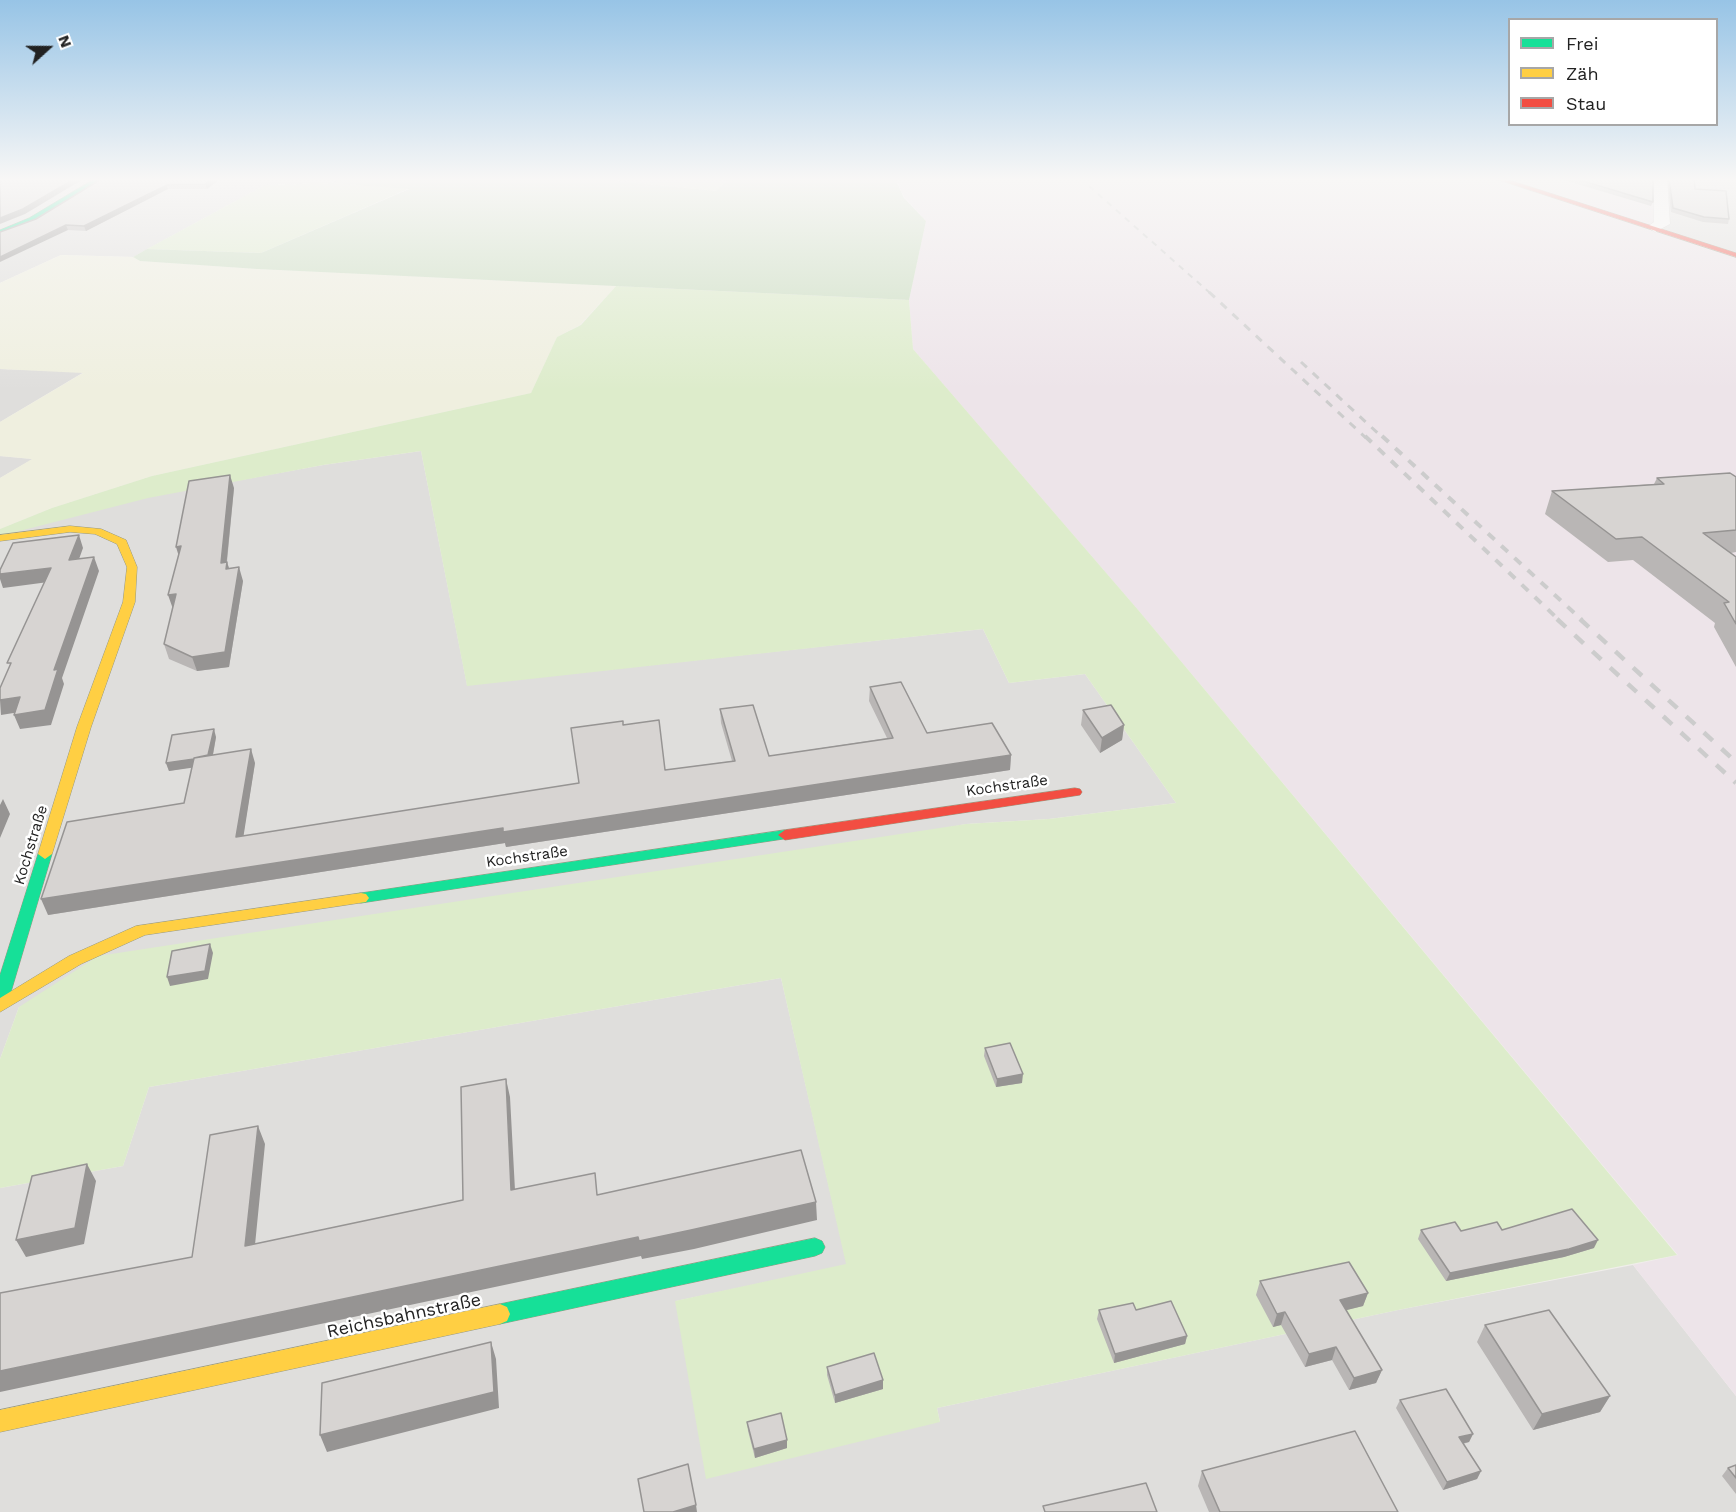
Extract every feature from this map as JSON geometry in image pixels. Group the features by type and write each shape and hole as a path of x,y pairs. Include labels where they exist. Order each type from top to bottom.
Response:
{"street":[{"path":"1717,249 1736,255"},
{"name":"Kochstraße","path":"0,538 70,530 97,531 123,542 132,567 129,602 84,727 0,1004"},
{"name":"Kochstraße","path":"0,1004 75,960 142,930 1075,792"},
{"name":"Reichsbahnstraße","path":"0,1421 815,1247"}],"shaded area":[{"path":"0,249 148,249 133,257 61,255 0,283"},
{"path":"920,249 1718,249 1736,255 1736,1396 1633,1265 1678,1255 1139,611 913,349 909,300"},
{"path":"1720,249 1736,249 1736,254"},
{"path":"0,369 84,372 0,422"},
{"path":"421,451 467,685 983,629 1009,683 1085,674 1176,803 1049,819 966,824 19,1007 0,1059 0,535 148,497 323,465"},
{"path":"0,456 33,459 0,478"},
{"path":"781,978 847,1265 676,1301 940,1422 937,1408 1398,1310 1633,1265 1736,1396 1736,1512 0,1512 0,1188 123,1166 149,1087"}],"green space":[{"path":"147,249 261,253 271,249 920,249 909,300 257,269 140,261 133,257"},
{"path":"148,249 271,249 261,253"},
{"path":"61,255 133,257 140,261 257,269 616,286 580,325 557,337 531,393 152,476 52,508 0,529 0,478 32,459 0,456 0,422 83,373 0,369 0,283"},
{"path":"616,286 909,300 913,349 1139,611 1677,1255 1398,1310 937,1408 940,1422 706,1479 675,1301 846,1264 781,978 149,1087 123,1166 0,1188 0,1059 19,1007 98,956 966,824 1049,819 1176,803 1085,674 1009,683 983,629 467,686 421,451 323,465 148,498 0,536 0,529 52,508 152,476 531,393 557,337 581,325"}],"building":[{"path":"0,249 17,249 0,257"},
{"path":"1730,473 1736,477 1736,530 1703,533 1736,557 1736,624 1724,603 1729,602 1642,537 1616,539 1552,491 1664,484 1657,478"},
{"path":"230,475 221,563 227,562 226,569 239,567 225,652 192,657 164,644 176,594 168,595 181,546 176,547 189,481"},
{"path":"79,535 69,560 94,557 54,670 58,669 45,710 14,715 20,697 0,700 0,688 11,663 7,663 51,568 0,574 0,570 13,543"},
{"path":"901,682 927,733 992,723 1011,755 503,832 503,828 41,899 67,822 184,803 194,758 251,749 236,837 579,783 571,728 623,721 623,725 659,720 665,770 735,761 720,709 753,705 769,756 893,738 870,687"},
{"path":"1111,705 1124,725 1102,738 1083,710"},
{"path":"214,729 208,755 166,763 172,735"},
{"path":"210,944 205,971 167,977 172,951"},
{"path":"1010,1043 1023,1074 997,1079 985,1048"},
{"path":"506,1079 511,1190 595,1173 597,1195 801,1150 816,1202 639,1241 638,1237 0,1371 0,1293 192,1257 210,1135 258,1126 245,1246 463,1200 461,1087"},
{"path":"87,1164 75,1228 16,1240 32,1176"},
{"path":"1572,1209 1598,1240 1569,1249 1450,1273 1421,1230 1455,1222 1461,1231 1497,1222 1502,1230"},
{"path":"1349,1262 1368,1293 1340,1300 1382,1370 1354,1378 1336,1347 1309,1354 1285,1312 1277,1314 1260,1281"},
{"path":"1171,1301 1187,1336 1115,1354 1099,1310 1133,1303 1136,1310"},
{"path":"1549,1310 1610,1396 1542,1414 1485,1325"},
{"path":"491,1342 494,1392 320,1435 322,1383"},
{"path":"874,1353 883,1380 835,1395 827,1367"},
{"path":"1446,1389 1473,1434 1459,1437 1481,1471 1447,1482 1400,1400"},
{"path":"781,1413 787,1440 754,1449 747,1422"},
{"path":"1355,1431 1398,1512 1220,1512 1202,1471"},
{"path":"688,1464 696,1505 673,1512 644,1512 638,1479"},
{"path":"1736,1465 1736,1478 1728,1468"},
{"path":"1146,1483 1157,1512 1045,1512 1043,1506"}],"railway":[{"path":"1160,249 1210,293"},
{"path":"1209,292 1366,438"},
{"path":"1301,362 1383,438"},
{"path":"1365,436 1559,620"},
{"path":"1382,436 1582,620"},
{"path":"1557,619 1736,783"},
{"path":"1580,619 1736,762"}],"traffic: fast":[{"path":"361,898 785,835"},
{"path":"0,1002 45,854"},
{"path":"500,1314 815,1247"}],"traffic: slow":[{"path":"0,538 70,529 97,531 122,542 132,567 129,602 84,727 45,854"},
{"path":"0,1006 75,960 142,930 361,898"},
{"path":"0,1421 500,1314"}],"traffic: jam":[{"path":"1716,249 1736,255"},
{"path":"785,835 1075,792"}]}
